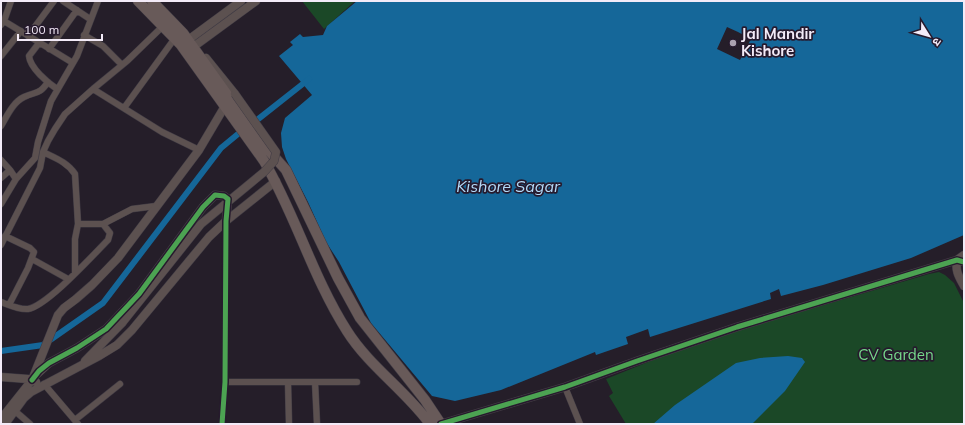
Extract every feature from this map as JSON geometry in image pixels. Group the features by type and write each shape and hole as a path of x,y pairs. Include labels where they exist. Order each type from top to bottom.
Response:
{"main road":[{"path":"138,1 163,26 187,46"},
{"path":"152,1 169,18 229,107 258,145 288,174 338,278 360,318 425,400 441,424"},
{"path":"258,145 276,181 324,289 347,332 364,355 418,408 430,424"}],"street":[{"path":"11,1 3,23 21,31 73,63"},
{"path":"28,36 54,1"},
{"path":"64,1 90,19"},
{"path":"1,204 16,179 35,158 38,142 47,113 57,89 73,63 98,1"},
{"path":"124,108 187,46 241,1"},
{"path":"187,46 253,2"},
{"path":"49,49 77,10"},
{"path":"1,245 40,168 43,152 55,129 66,114 93,88 137,52 163,26"},
{"path":"1,56 21,31"},
{"path":"84,35 102,46 122,65"},
{"path":"39,43 29,56 30,60 32,65 57,89"},
{"path":"82,365 122,323 201,224 264,172 274,161 276,152 235,94 207,59 187,46"},
{"path":"1,126 9,110 18,101 24,97 40,92 48,82"},
{"path":"93,88 162,132 199,150"},
{"path":"32,380 58,315 64,308 76,300 92,285 118,258 199,150 229,107"},
{"path":"43,152 63,161 75,174 78,224 75,239 75,273"},
{"path":"35,158 42,161"},
{"path":"1,160 16,179"},
{"path":"1,178 10,170"},
{"path":"5,424 28,395 44,384 99,356 117,345 132,330 209,237 226,221 276,181"},
{"path":"1,419 39,371 48,363 77,348 106,329 136,297 203,207 215,195 224,196 228,199 226,221 225,382 222,424"},
{"path":"78,224 103,224 132,209 156,206"},
{"path":"1,302 26,309 33,308 49,297 108,240 110,233 103,224"},
{"path":"5,236 33,250 34,254 9,305"},
{"path":"964,255 956,272 964,286"},
{"path":"32,259 68,279"},
{"path":"441,424 565,387 730,330 960,261"},
{"path":"1,377 32,380 44,384 76,422 120,384"},
{"path":"225,382 357,382"},
{"path":"288,382 290,424"},
{"path":"315,382 317,424"},
{"path":"565,387 580,424"},
{"path":"15,411 30,424"}],"green space":[{"path":"302,1 355,1 324,29"},
{"name":"CV Garden","path":"939,272 954,283 964,303 964,424 626,424 609,396 613,393 606,379 695,343"}],"water":[{"name":"Kishore Sagar","path":"357,1 964,1 964,235 911,258 823,285 781,296 779,289 770,293 771,299 650,337 648,329 626,337 628,344 596,355 595,352 501,390 455,401 432,396 371,323 339,262 326,242 286,159 282,147 281,133 285,118 312,95 279,56 293,45 290,42 300,34 303,37 323,35 327,26","holes":["727,27 751,39 740,60 717,49"]},
{"path":"788,356 802,358 805,362 785,391 752,424 653,424 675,405 736,363 760,358"}],"waterway":[{"path":"252,124 309,79"},
{"path":"1,351 43,345 103,303 221,148 244,129"}],"cycle path":[{"path":"32,380 39,371 49,363 77,348 106,329 139,294 203,207 215,195 224,196 228,199 226,221 225,382 222,424"},
{"path":"441,424 565,387 737,327 957,260 964,262"}],"place":[{"name":"Jal Mandir Kishore","path":"733,43"}]}
